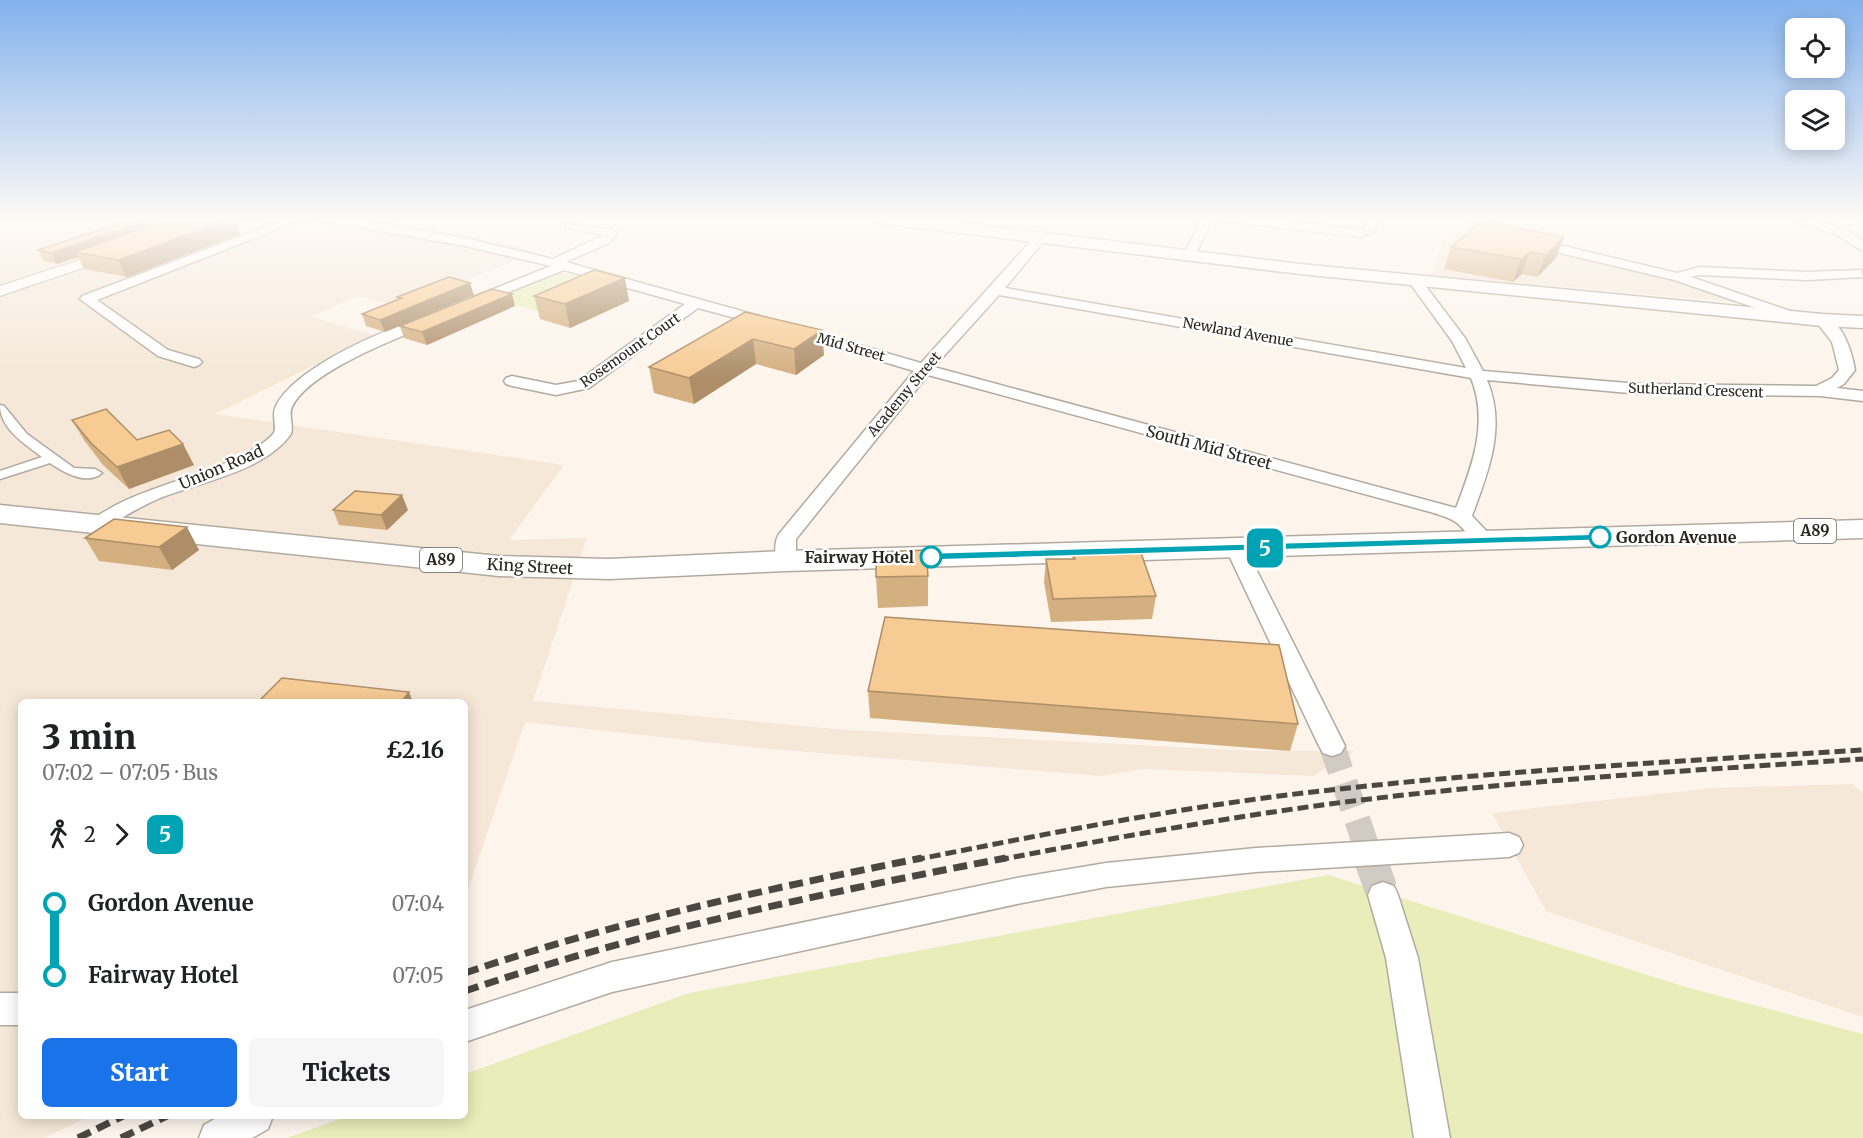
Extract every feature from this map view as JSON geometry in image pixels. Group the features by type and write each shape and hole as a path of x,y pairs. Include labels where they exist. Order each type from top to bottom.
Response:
{"main road":[{"path":"1336,271 1822,320 1863,322"},
{"name":"A89","path":"0,514 97,525"},
{"name":"King Street","path":"97,525 499,566 609,569 786,561"},
{"name":"A89","path":"786,561 1863,529"}],"street":[{"path":"0,291 59,271"},
{"path":"162,271 87,299 163,352 194,362"},
{"path":"458,308 544,271"},
{"name":"Mid Street","path":"581,271 697,302 924,369"},
{"name":"Academy Street","path":"786,561 786,538 924,369 1012,271"},
{"path":"1651,271 1678,277 1788,315"},
{"path":"1678,277 1700,271"},
{"path":"1702,271 1807,276 1862,273"},
{"path":"1413,279 1455,333 1479,375 1487,403 1487,430 1483,459 1462,517"},
{"name":"Newland Avenue","path":"996,290 1479,375"},
{"name":"Rosemount Court","path":"524,381 556,390 583,386 697,302"},
{"name":"Union Road","path":"97,525 140,500 240,462 266,449 283,436 285,427 282,416 283,405 300,386 339,361 437,317"},
{"path":"1820,391 1838,381 1847,370 1844,350 1833,331 1822,320"},
{"name":"South Mid Street","path":"924,369 1462,517 1486,541"},
{"name":"Sutherland Crescent","path":"1479,375 1640,389 1820,391 1863,396"},
{"path":"0,409 23,437 71,472 95,473"},
{"path":"0,475 53,458"},
{"path":"1236,549 1332,746"},
{"path":"468,1025 612,977 1032,888 1106,875 1256,860 1509,845"},
{"path":"1383,896 1402,958 1432,1138"},
{"path":"0,1009 18,1009"},
{"path":"218,1138 250,1119"}],"shaded area":[{"path":"0,271 488,271 399,306 358,296 310,317 376,335 215,414 564,465 509,540 587,538 533,701 847,730 1254,751 1355,751 1313,776 1142,769 1101,776 760,748 525,722 468,889 468,699 18,699 18,1119 84,1119 44,1138 0,1138"},
{"path":"1432,271 1634,271 1721,292 1744,303 1431,275"},
{"path":"1853,784 1863,793 1863,1017 1546,911 1492,813 1712,788"}],"green space":[{"path":"559,272 607,285 543,313 494,299"},
{"path":"1328,875 1689,988 1863,1034 1863,1138 287,1138 340,1119 468,1119 468,1073 689,993"}],"building":[{"path":"591,271 625,278 565,304 534,296"},
{"path":"449,277 470,283 380,320 362,314 402,298 397,297"},
{"path":"492,289 512,294 422,332 400,326"},
{"path":"745,312 822,330 794,349 753,339 689,378 649,367"},
{"path":"106,409 137,440 169,430 183,444 117,467 91,443 72,420"},
{"path":"355,491 402,495 381,515 333,510"},
{"path":"114,519 187,527 159,547 85,538"},
{"path":"926,550 928,576 876,577 876,552"},
{"path":"1140,550 1156,596 1053,599 1046,559 1075,559 1073,551"},
{"path":"885,617 1279,645 1298,724 868,691"},
{"path":"282,678 409,692 403,699 261,699"}],"tunnel":[{"path":"1332,746 1371,860"},
{"path":"1370,858 1383,895"}],"railway":[{"path":"914,860 1141,817 1279,796 1498,774 1863,750"},
{"path":"998,860 1179,827 1361,800 1549,781 1863,759"},
{"path":"468,972 634,922 922,858"},
{"path":"468,990 598,950 733,915 1006,858"},
{"path":"78,1138 117,1119"},
{"path":"121,1138 161,1119"}],"bus line":[{"name":"5","path":"931,557 1600,537"}],"place":[{"name":"Gordon Avenue","path":"1600,537"},
{"name":"Fairway Hotel","path":"931,557"}]}
